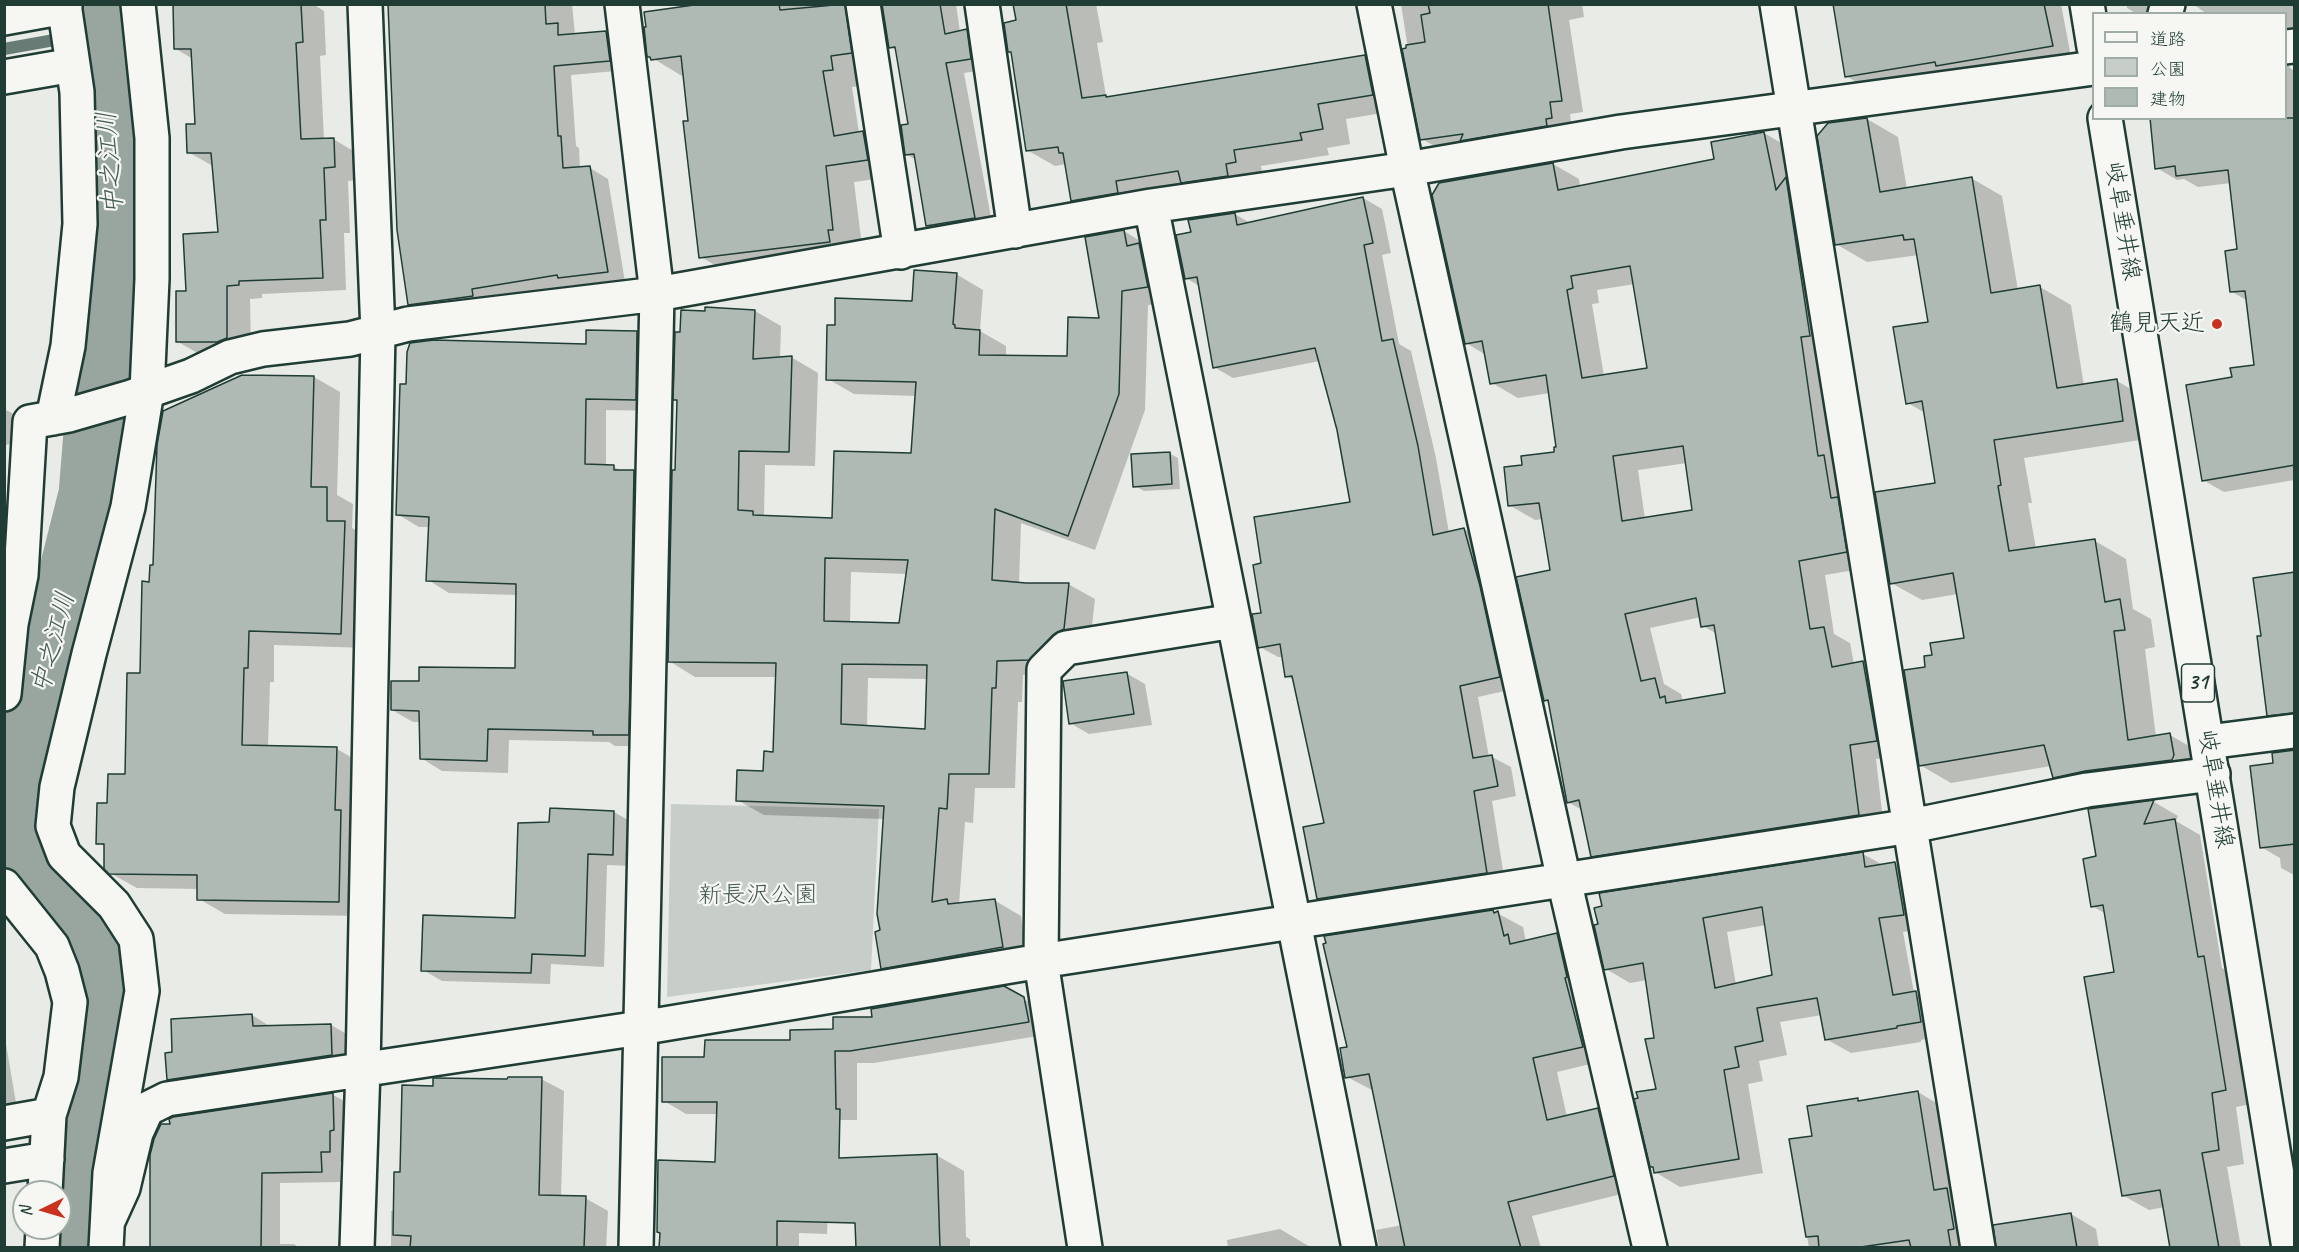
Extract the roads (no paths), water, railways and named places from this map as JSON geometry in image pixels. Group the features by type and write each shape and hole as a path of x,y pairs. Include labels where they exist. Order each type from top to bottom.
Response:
{"street":[{"path":"107,1234 110,1173 142,991 136,939 114,905 64,855 53,826 57,787 128,507 152,279 152,138 138,4"},
{"path":"357,1248 363,1068 378,333 364,4"},
{"path":"622,4 657,294 636,1248"},
{"path":"863,4 901,252"},
{"path":"982,4 1015,231"},
{"path":"1374,4 1407,169 1564,880 1650,1248"},
{"path":"1777,4 1978,1248"},
{"path":"2087,4 2092,35"},
{"path":"4,18 64,6 73,65 76,92 80,224 61,417"},
{"path":"4,77 73,65"},
{"path":"4,694 8,625 21,575 30,423 61,417 139,394 191,376 230,357 263,348 350,339 408,324 657,294 1151,206 1407,169 1621,132 2092,68"},
{"name":"岐阜垂井線","path":"2105,120 2289,1248"},
{"path":"1151,206 1359,1248"},
{"path":"1085,1248 1041,962 1044,670 1066,648 1234,621"},
{"path":"2208,742 2295,731"},
{"path":"107,1234 123,1188 136,1133 147,1109 167,1100 363,1068 640,1028 1041,962 1911,826 2087,790 2213,774"},
{"path":"4,886 52,946 62,971 70,1002 61,1077 49,1115 46,1180"},
{"path":"4,1123 49,1115"},
{"path":"4,1166 47,1159"}],"waterway":[{"name":"中之江川","path":"76,1248 84,1143 106,1001 101,952 77,913 28,869 14,842 11,804 51,662 93,495 116,212 99,4"},
{"path":"4,49 60,39"}],"place":[{"name":"鶴見天近","path":"2217,324"}],"park label":[{"name":"新長沢公園","path":"758,896"}]}
